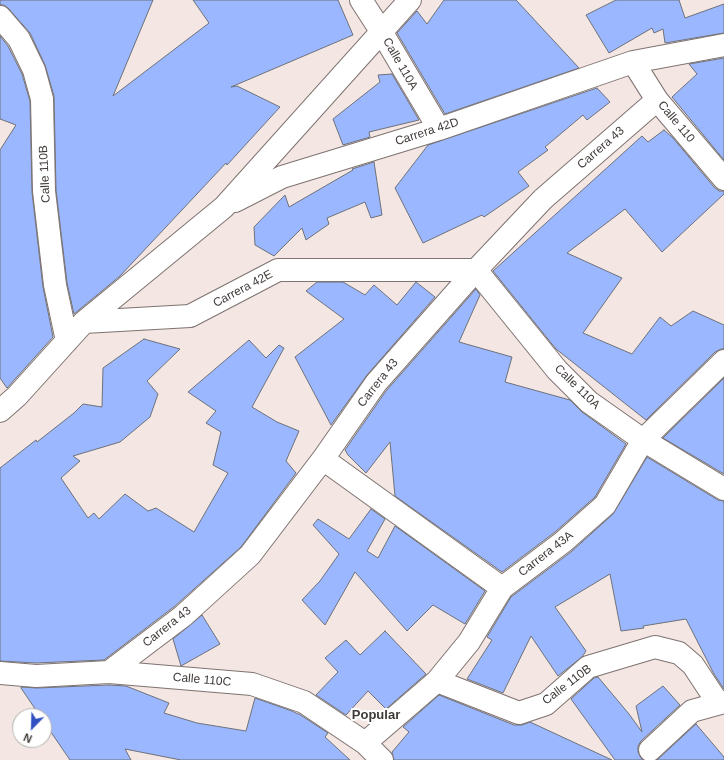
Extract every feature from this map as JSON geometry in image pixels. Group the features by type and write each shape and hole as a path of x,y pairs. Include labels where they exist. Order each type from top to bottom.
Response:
{"street":[{"name":"Calle 110A","path":"361,0 439,129"},
{"path":"0,411 17,396 84,322 224,207 410,0"},
{"name":"Calle 110B","path":"0,17 19,39 34,70 42,99 44,191 55,285 67,341"},
{"name":"Carrera 42D","path":"224,207 282,177 439,129 632,62 724,45"},
{"name":"Calle 110","path":"632,62 657,100 724,179"},
{"name":"Carrera 43","path":"108,672 183,616 250,555 323,459 376,383 476,270 543,198 657,100"},
{"name":"Carrera 42E","path":"84,322 190,316 278,270 476,270"},
{"name":"Calle 110A","path":"476,270 557,370 589,402 643,440 724,489"},
{"name":"Carrera 43A","path":"365,744 437,681 470,642 502,588 563,542 605,505 643,440 724,360"},
{"path":"323,459 502,588"},
{"name":"Calle 110B","path":"437,681 519,713 546,704 588,667 655,647 679,653 689,661 721,702"},
{"name":"Calle 110C","path":"0,673 36,676 108,672 252,684 304,702 365,744 382,760"},
{"path":"650,750 692,711 721,702"}],"building":[{"path":"0,0 153,0 113,96 209,23 193,0 338,0 353,35 231,87 237,86 280,107 227,165 226,163 120,276 74,314 67,283 56,190 54,96 45,65 30,33 9,9 4,5 0,5"},
{"path":"444,0 516,0 579,68 445,114 397,33 417,11 427,24"},
{"path":"616,0 679,0 685,18 724,4 724,33 665,43 663,29 654,33 652,28 609,53 586,15"},
{"path":"0,36 8,46 22,74 30,101 32,192 43,287 53,337 7,388 0,378 0,150 16,125 0,119"},
{"path":"724,58 724,160 672,97 697,74 689,64"},
{"path":"392,74 419,120 369,132 370,137 343,145 333,119 380,82 378,75"},
{"path":"597,88 610,102 587,120 583,115 545,147 548,150 518,172 529,186 484,217 482,215 423,243 395,188 428,145"},
{"path":"664,130 673,138 714,187 719,191 724,191 724,194 662,252 625,209 567,253 622,278 583,333 632,354 660,317 671,326 693,311 724,325 724,349 715,352 646,420 556,349 493,271 642,136 648,142"},
{"path":"374,162 382,215 371,218 365,202 327,218 329,224 306,240 302,228 274,256 255,245 254,227 285,195 289,207 353,170 352,169"},
{"path":"317,282 343,282 365,295 374,285 397,305 416,282 435,297 367,375 331,425 295,357 344,319 306,291"},
{"path":"476,289 480,295 459,342 512,357 505,382 570,400 582,412 626,444 595,497 555,532 502,572 395,496 390,442 366,473 345,450 386,391"},
{"path":"144,339 180,349 147,381 158,394 150,417 120,442 73,456 80,461 61,478 88,518 94,513 99,519 125,494 148,511 156,508 194,532 228,473 213,465 221,432 206,423 216,411 188,392 249,340 266,358 279,345 284,348 252,407 277,422 299,431 286,461 296,473 241,547 175,606 104,660 36,663 0,661 0,468 36,440 37,442 74,413 83,404 102,407 103,368"},
{"path":"724,378 724,474 663,438"},
{"path":"647,457 718,500 724,501 724,689 714,674 686,619 643,626 644,628 621,631 610,574 555,607 586,651 582,657 558,676 531,636 503,693 467,679 492,640 487,637 511,597 571,552 613,514"},
{"path":"371,509 385,519 367,551 378,558 395,526 485,591 465,624 433,605 407,631 355,572 325,625 302,600 320,581 339,554 313,525 318,519 349,539"},
{"path":"202,615 220,644 181,666 173,639"},
{"path":"385,631 426,674 386,709 368,691 346,715 316,695 338,672 325,658 346,640 360,655"},
{"path":"598,677 642,732 636,706 663,686 680,705 641,741 638,746 638,752 643,760 615,760 571,699 594,678"},
{"path":"109,685 126,686 169,703 164,713 197,723 246,731 255,698 299,714 328,733 325,737 350,760 181,760 125,749 131,760 70,760 52,734 52,708 35,708 21,687 37,688"},
{"path":"439,695 514,725 522,725 530,722 612,760 394,760 392,752 409,732 403,727"},
{"path":"696,724 724,757 724,760 657,760"}],"district":[{"name":"Popular","path":"376,715"}]}
